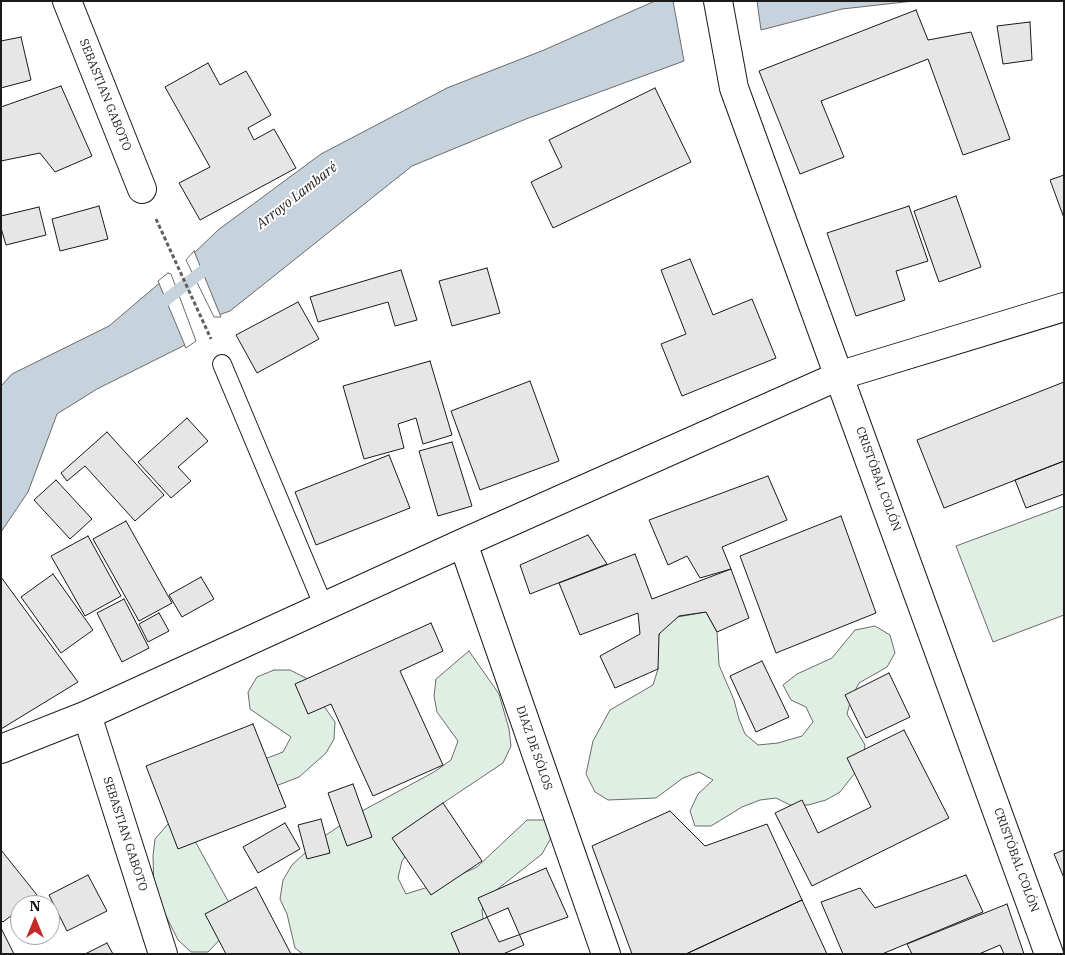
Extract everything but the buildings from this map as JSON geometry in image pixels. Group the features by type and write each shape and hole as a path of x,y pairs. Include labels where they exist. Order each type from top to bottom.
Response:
{"street":[{"name":"SEBASTIAN GABOTO","path":"67,1 142,189"},
{"name":"CRISTÓBAL COLÓN","path":"718,1 734,88 1050,954"},
{"path":"1,749 86,715 463,543 840,375 1064,307"},
{"name":"DIAZ DE SÓLOS","path":"463,543 606,954"},
{"name":"SEBASTIAN GABOTO","path":"86,715 163,954"}],"lane":[{"path":"222,364 324,606"}],"path":[{"path":"142,189 208,333"}],"green space":[{"path":"1064,506 1064,615 993,642 956,546"},
{"path":"706,612 717,632 719,665 734,700 739,719 745,734 758,745 778,743 802,736 813,722 806,707 791,700 783,685 797,674 832,658 855,630 875,626 890,635 895,653 887,667 859,683 851,699 847,714 865,745 862,764 840,792 826,800 808,805 790,805 776,798 760,800 742,807 711,826 695,826 690,811 698,794 713,780 699,772 683,778 656,798 608,800 595,792 586,774 593,741 610,710 653,685 658,669 656,653 659,634 666,619"},
{"path":"469,651 499,694 509,729 511,746 503,763 443,803 402,861 398,878 406,894 444,882 477,867 527,820 545,820 551,838 542,854 490,895 482,910 486,944 507,954 303,954 295,948 287,914 280,899 283,880 292,865 320,839 362,811 434,772 451,760 458,741 437,712 434,696 436,679"},
{"path":"274,670 290,670 308,679 314,692 335,722 334,739 326,753 299,777 250,796 195,825 196,843 233,910 232,927 208,952 191,952 178,940 154,892 153,856 155,839 189,800 231,772 283,752 291,737 250,709 248,692 257,677"}],"water":[{"path":"655,1 673,1 684,61 526,119 412,166 230,311 216,316 188,259 218,230 321,154 447,88 544,50"},
{"path":"757,1 914,1 842,9 761,30"},
{"path":"169,275 193,341 97,389 57,414 28,492 1,532 1,386 12,374 109,326"}],"pier":[{"path":"194,251 221,317 214,317 186,260"},
{"path":"168,273 171,274 196,341 186,348 158,281"}],"waterway":[{"name":"Arroyo Lambaré","path":"162,303 209,266"}]}
